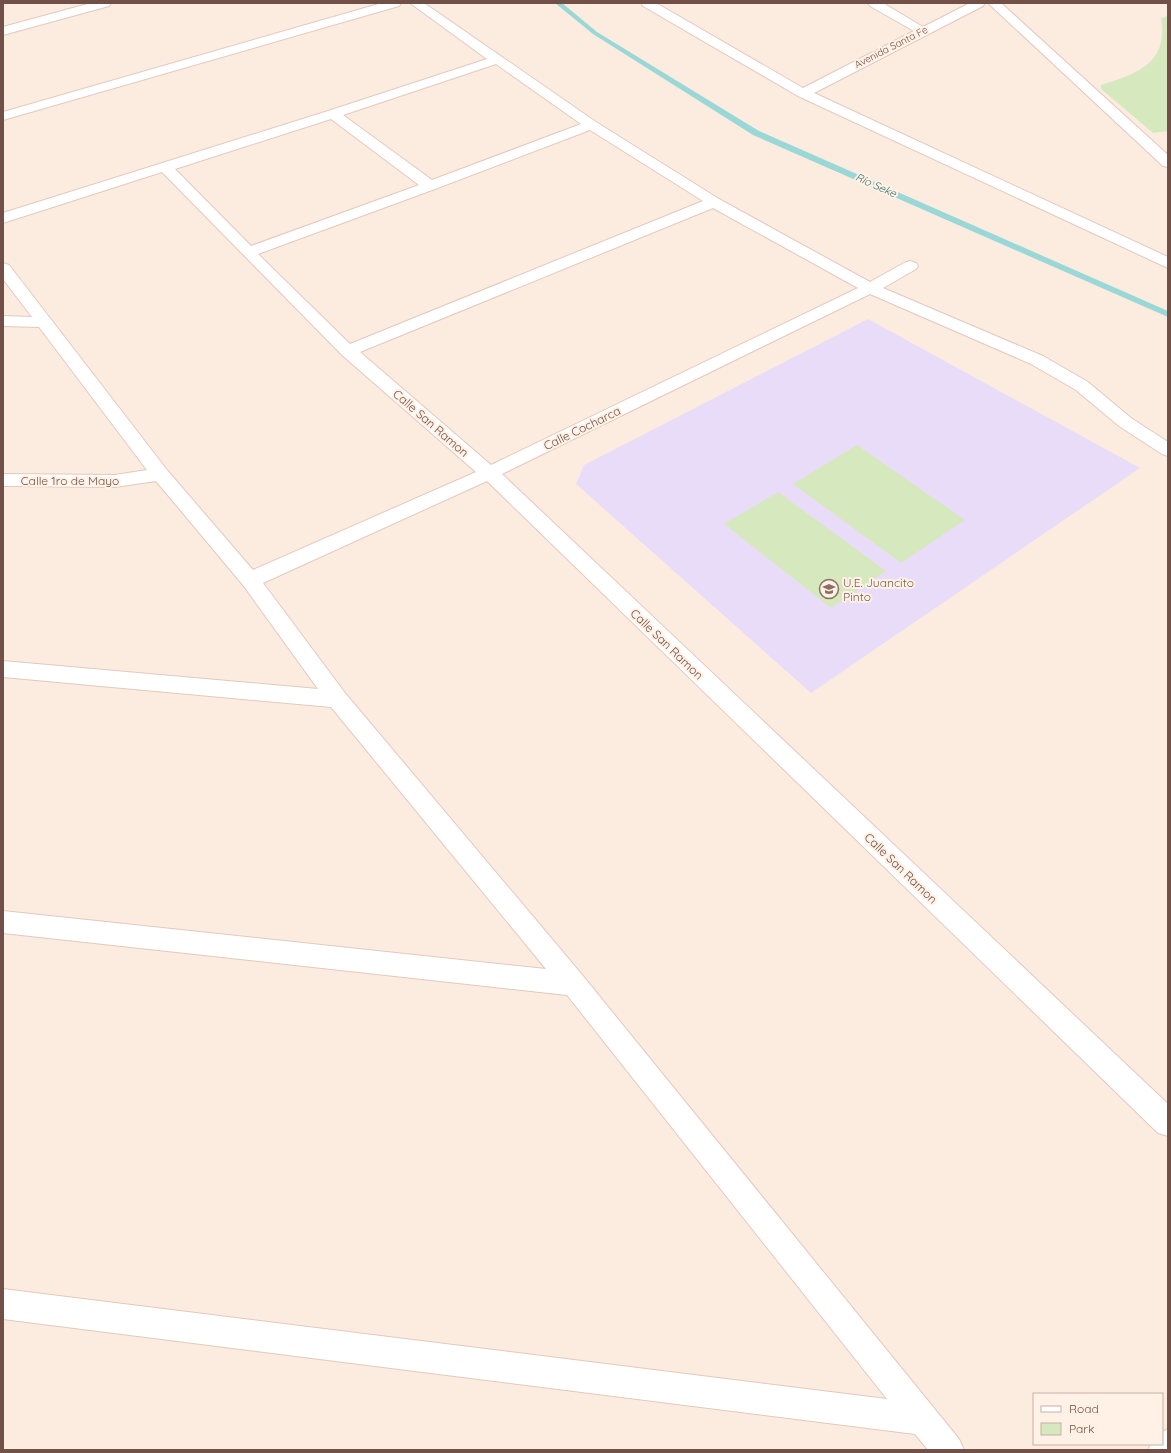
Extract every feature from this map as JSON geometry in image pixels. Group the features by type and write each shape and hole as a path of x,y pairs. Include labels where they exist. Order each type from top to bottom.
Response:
{"street":[{"path":"3,31 105,3"},
{"path":"3,116 395,3"},
{"path":"416,3 591,125 714,202 870,288 1037,360 1082,386 1125,422 1168,450"},
{"path":"647,3 803,93 1168,263"},
{"path":"874,3 922,31"},
{"name":"Avenida Santa Fe","path":"803,93 979,3"},
{"path":"994,3 1168,163"},
{"path":"8,18 16,27"},
{"path":"3,218 333,114 496,60"},
{"path":"333,114 430,186"},
{"path":"248,252 430,186 591,125"},
{"name":"Calle San Ramon","path":"165,167 348,351 489,473 1168,1123"},
{"path":"348,351 714,202"},
{"name":"Calle Cocharca","path":"250,580 489,473 870,288 910,266"},
{"path":"3,268 160,474 250,580 337,699 574,984 948,1450"},
{"path":"3,321 45,322"},
{"name":"Calle 1ro de Mayo","path":"3,481 115,481 160,474"},
{"path":"3,669 337,699"},
{"path":"3,922 574,984"},
{"path":"3,1304 922,1419"},
{"path":"1164,1450 1168,1445"}],"shaded area":[{"name":"U.E. Juancito Pinto","path":"868,319 1140,468 811,693 576,484 584,465"}],"green space":[{"path":"1168,16 1168,131 1153,133 1101,89 1101,85 1127,76 1148,64 1155,56 1160,46 1162,33 1161,18"},
{"path":"857,445 965,520 901,563 793,484"},
{"path":"778,492 886,571 831,608 724,524"}],"waterway":[{"name":"Río Seke","path":"558,3 595,33 756,133 1168,314"}],"place":[{"name":"U.E. Juancito Pinto","path":"829,589"}]}
